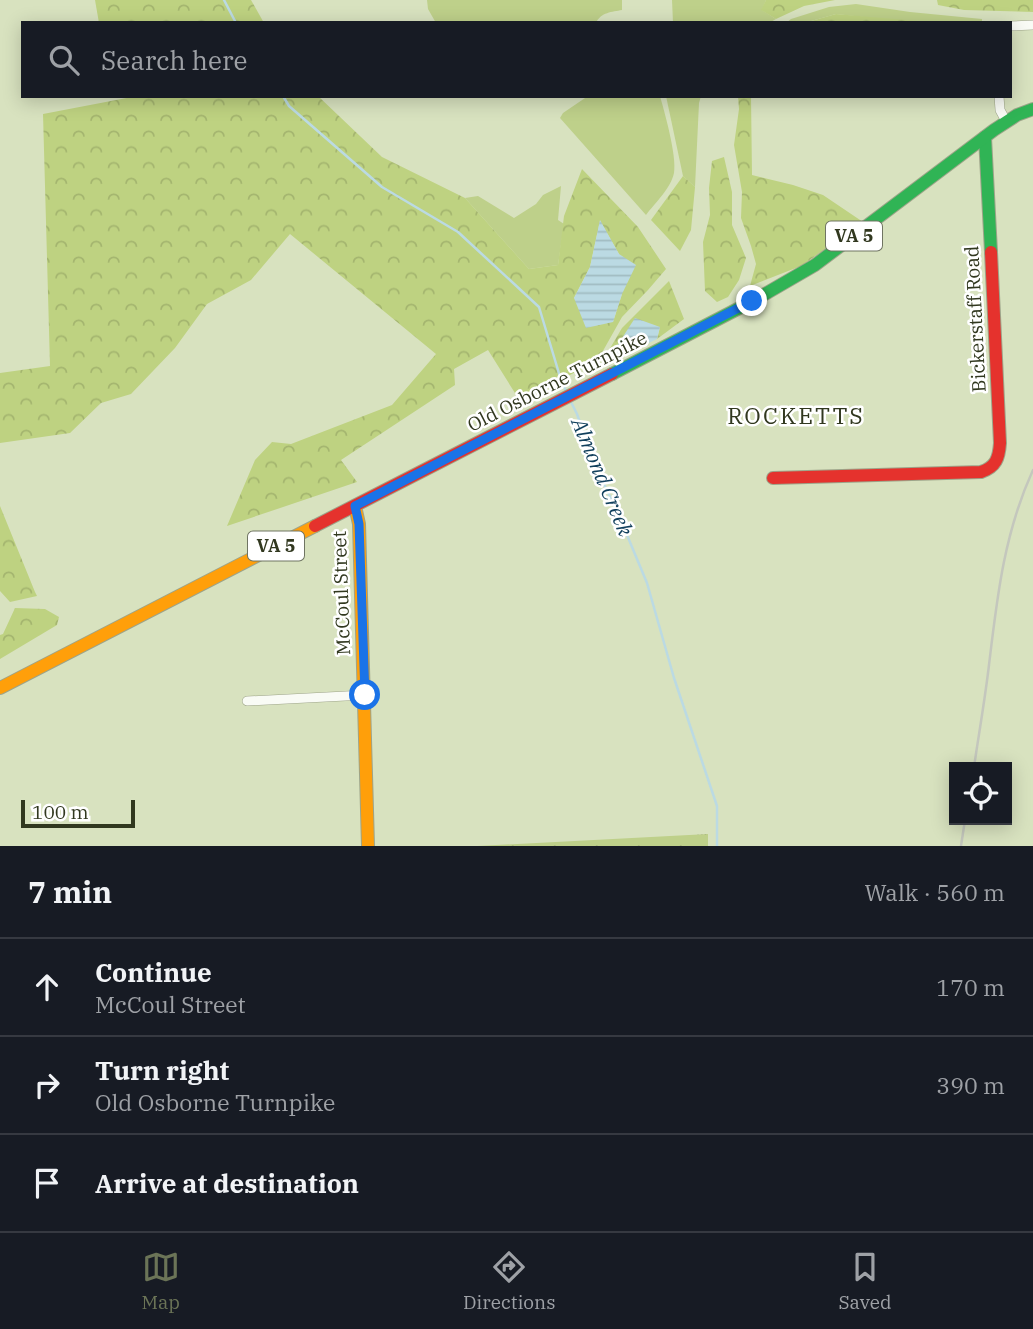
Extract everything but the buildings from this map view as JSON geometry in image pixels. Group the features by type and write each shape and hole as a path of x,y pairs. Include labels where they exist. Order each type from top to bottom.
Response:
{"main road":[{"name":"Old Osborne Turnpike","path":"0,688 743,306 816,265 1006,121 1033,109"},
{"name":"Bickerstaff Road","path":"773,478 965,473 994,467 999,457 985,137"},
{"name":"McCoul Street","path":"355,506 359,524 368,846"}],"street":[{"path":"1012,26 1033,25"},
{"path":"999,98 1000,110 1006,121"},
{"path":"247,701 365,695"}],"green space":[{"path":"95,0 251,0 263,21 99,21"},
{"path":"427,0 622,0 622,10 604,15 597,21 435,21 428,9"},
{"path":"672,0 766,0 762,10 776,19 772,21 673,21"},
{"path":"766,0 835,0 804,6 776,19 761,10"},
{"path":"937,0 1033,0 1033,12 964,10 938,5"},
{"path":"856,4 982,21 901,21 836,14 811,21 788,21 829,7"},
{"path":"836,14 918,21 811,21"},
{"path":"127,98 320,98 382,157 465,198 529,269 558,265 564,216 582,169 638,227 666,269 622,317 599,358 589,365 520,401 488,350 454,369 455,385 341,460 357,482 227,526 255,460 272,442 291,444 392,405 436,354 290,234 251,280 207,304 175,348 131,394 101,403 70,433 0,443 0,373 50,366 43,114","holes":["600,221 619,254 622,294 613,322 574,298 590,267"]},
{"path":"585,98 660,98 672,146 674,173 666,190 646,215 560,118"},
{"path":"666,98 700,98 695,187 683,176"},
{"path":"738,98 751,98 752,175 823,195 863,222 801,266 750,286 756,264 741,218 742,192 734,145"},
{"path":"724,157 732,192 732,225 746,258 739,280 728,297 717,302 705,291 703,242 710,215 712,161"},
{"path":"683,176 695,187 691,230 680,251 651,220"},
{"path":"561,186 558,220 564,224 558,265 529,269 465,198 478,196 514,218 536,204 543,195"},
{"path":"669,281 684,319 657,339 660,327 615,348 620,357 609,360 609,350 622,328"},
{"path":"0,506 37,596 10,602 0,591"},
{"path":"15,608 45,609 59,617 57,625 0,659 0,635 3,634"},
{"path":"708,834 708,846 477,846"}],"water":[{"path":"600,220 619,254 636,265 622,294 613,322 586,328 574,298 590,267"},
{"path":"635,318 660,327 657,339 620,357 615,349"}],"waterway":[{"name":"Almond Creek","path":"224,0 235,21"},
{"name":"Almond Creek","path":"284,98 289,106 382,187 458,232 539,307 566,391"},
{"name":"Almond Creek","path":"570,400 594,464 647,583 674,678 717,806 717,846"}],"railway":[{"path":"975,762 1003,566 1015,518 1033,470"},
{"path":"961,846 964,825"}],"traffic: fast":[{"path":"612,374 753,301 815,265 994,130 1017,115 1033,109"},
{"path":"985,137 991,252"}],"traffic: slow":[{"path":"355,506 359,524 368,846"},
{"path":"0,688 315,526"}],"traffic: jam":[{"path":"773,478 981,472 993,465 998,457 1000,443 991,252"},
{"path":"315,526 612,374"}],"district":[{"name":"ROCKETTS","path":"796,416"}],"route":[{"path":"365,695 359,524 355,506 752,301"}]}
